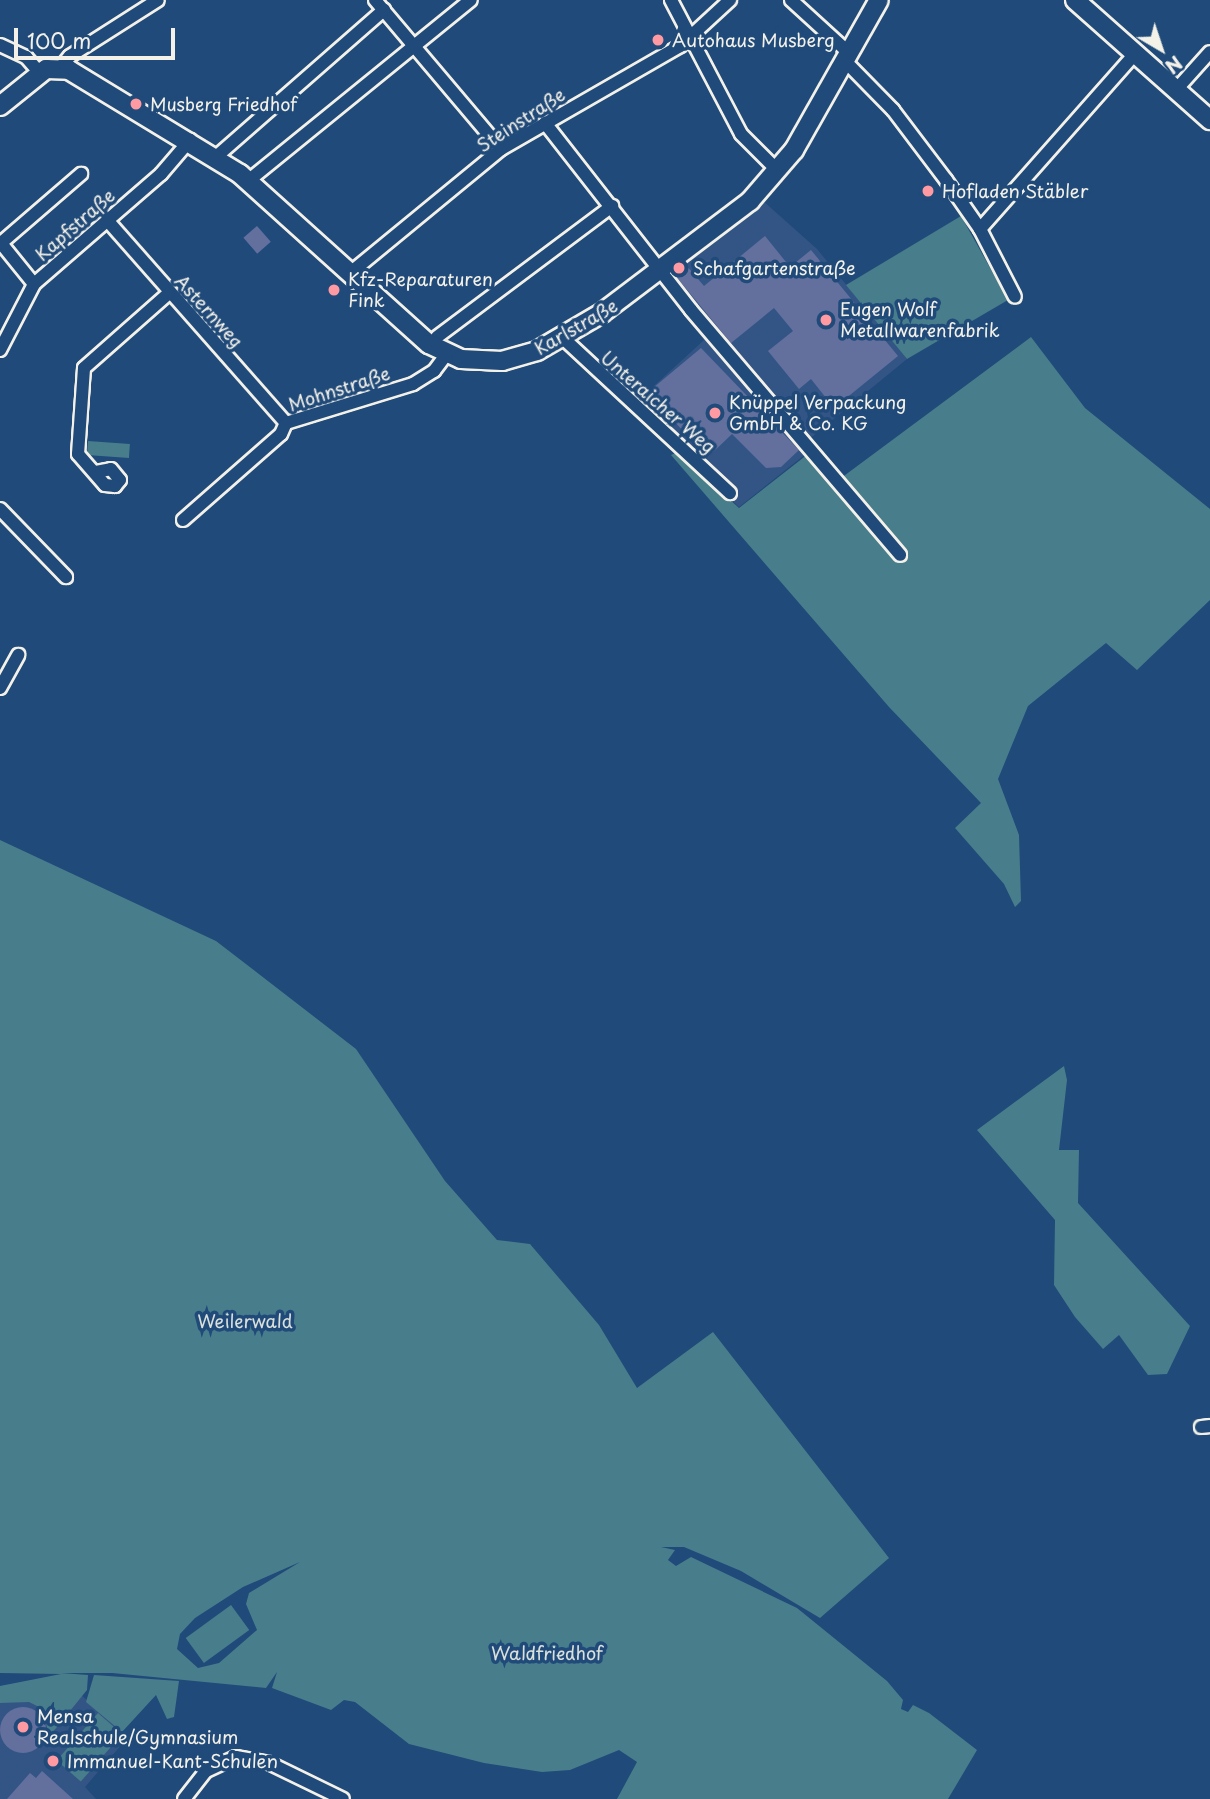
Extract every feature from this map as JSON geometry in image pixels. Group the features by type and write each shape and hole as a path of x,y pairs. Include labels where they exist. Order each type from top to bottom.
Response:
{"main road":[{"name":"Karlstraße","path":"61,67 216,156 248,181 415,333 447,354 476,362 509,360 563,338 661,271 738,211 778,171 879,0"},
{"path":"1076,0 1134,55 1210,120"},
{"path":"0,106 40,73 61,67"}],"street":[{"path":"61,67 70,55 158,0"},
{"path":"375,0 501,149"},
{"path":"248,181 471,0"},
{"path":"671,0 741,134 778,171"},
{"name":"Steinstraße","path":"349,274 501,149 690,39 730,0"},
{"path":"791,0 847,57 892,110 980,229 1015,297"},
{"path":"216,156 384,10"},
{"path":"0,45 26,57 40,73"},
{"path":"1175,91 1210,52"},
{"path":"980,229 1134,55"},
{"path":"545,123 661,271 900,555"},
{"name":"Kapfstraße","path":"0,350 34,284 107,220 190,140"},
{"path":"34,284 0,242 82,174"},
{"path":"438,337 612,206"},
{"name":"Asternweg","path":"107,220 286,423"},
{"path":"96,472 77,450 84,368 169,293"},
{"name":"Unteraicher Weg","path":"563,338 730,493"},
{"name":"Mohnstraße","path":"183,520 281,434 286,423 413,384 434,371 447,354"},
{"path":"0,509 66,577"},
{"path":"0,688 18,655"},
{"path":"184,1799 206,1771 236,1757 269,1763 343,1799"}],"shaded area":[{"path":"761,199 817,249 907,359 802,445 807,453 739,507 631,407 704,340 658,283"},
{"name":"Immanuel-Kant-Schulen","path":"59,1676 129,1736 85,1787 96,1799 0,1799 0,1686"}],"green space":[{"path":"961,216 1008,300 907,359 846,285"},
{"path":"1031,337 1085,408 1210,509 1210,600 1137,670 1106,643 1028,706 998,779 1019,835 1021,901 1015,907 1004,884 955,828 981,803 889,707 671,455 678,452 739,508 808,454 833,484"},
{"path":"88,441 130,444 129,458 87,455"},
{"name":"Weilerwald","path":"0,840 216,941 356,1049 445,1181 497,1240 530,1244 599,1325 637,1388 713,1332 889,1558 820,1618 741,1571 684,1547 661,1547 675,1550 668,1560 676,1566 691,1557 797,1608 887,1681 903,1700 901,1709 908,1712 913,1705 929,1713 977,1750 948,1799 617,1799 637,1762 619,1750 570,1770 542,1772 484,1763 409,1744 355,1702 344,1700 331,1710 272,1688 277,1672 266,1688 112,1673 61,1673 88,1675 87,1690 48,1738 45,1710 29,1702 0,1703 0,1686 61,1674 0,1673","holes":["300,1562 249,1593 246,1604 257,1630 219,1663 198,1668 177,1649 180,1634 195,1618 243,1587"]},
{"path":"1064,1066 1067,1080 1059,1150 1079,1150 1078,1203 1190,1326 1167,1374 1148,1375 1119,1335 1103,1349 1075,1317 1054,1285 1055,1220 977,1130"},
{"path":"231,1605 249,1630 204,1663 186,1638"},
{"path":"94,1675 179,1681 174,1717 167,1719 156,1695 122,1732 86,1702"},
{"path":"98,1713 122,1734 81,1782 57,1761"}],"building":[{"path":"257,226 271,242 257,254 243,238"},
{"name":"Eugen Wolf Metallwarenfabrik","path":"765,236 790,267 811,250 898,356 834,408 811,379 799,389 768,351 793,331 774,308 731,343 674,274 686,265 704,286"},
{"name":"Knüppel Verpackung GmbH & Co. KG","path":"701,348 799,450 781,467 766,468 732,434 708,457 647,393"},
{"name":"Mensa Realschule/Gymnasium","path":"23,1707 40,1713 46,1730 40,1747 23,1753 6,1747 0,1730 6,1713"},
{"path":"42,1771 73,1799 7,1799 30,1773 36,1778"}],"place":[{"name":"Autohaus Musberg","path":"658,40"},
{"name":"Musberg Friedhof","path":"136,104"},
{"name":"Hofladen Stäbler","path":"928,191"},
{"name":"Schafgartenstraße","path":"679,268"},
{"name":"Kfz-Reparaturen Fink","path":"334,290"},
{"name":"Eugen Wolf Metallwarenfabrik","path":"826,320"},
{"name":"Knüppel Verpackung GmbH & Co. KG","path":"715,413"},
{"name":"Mensa Realschule/Gymnasium","path":"23,1727"},
{"name":"Immanuel-Kant-Schulen","path":"53,1761"}],"park label":[{"name":"Waldfriedhof","path":"547,1653"}]}
